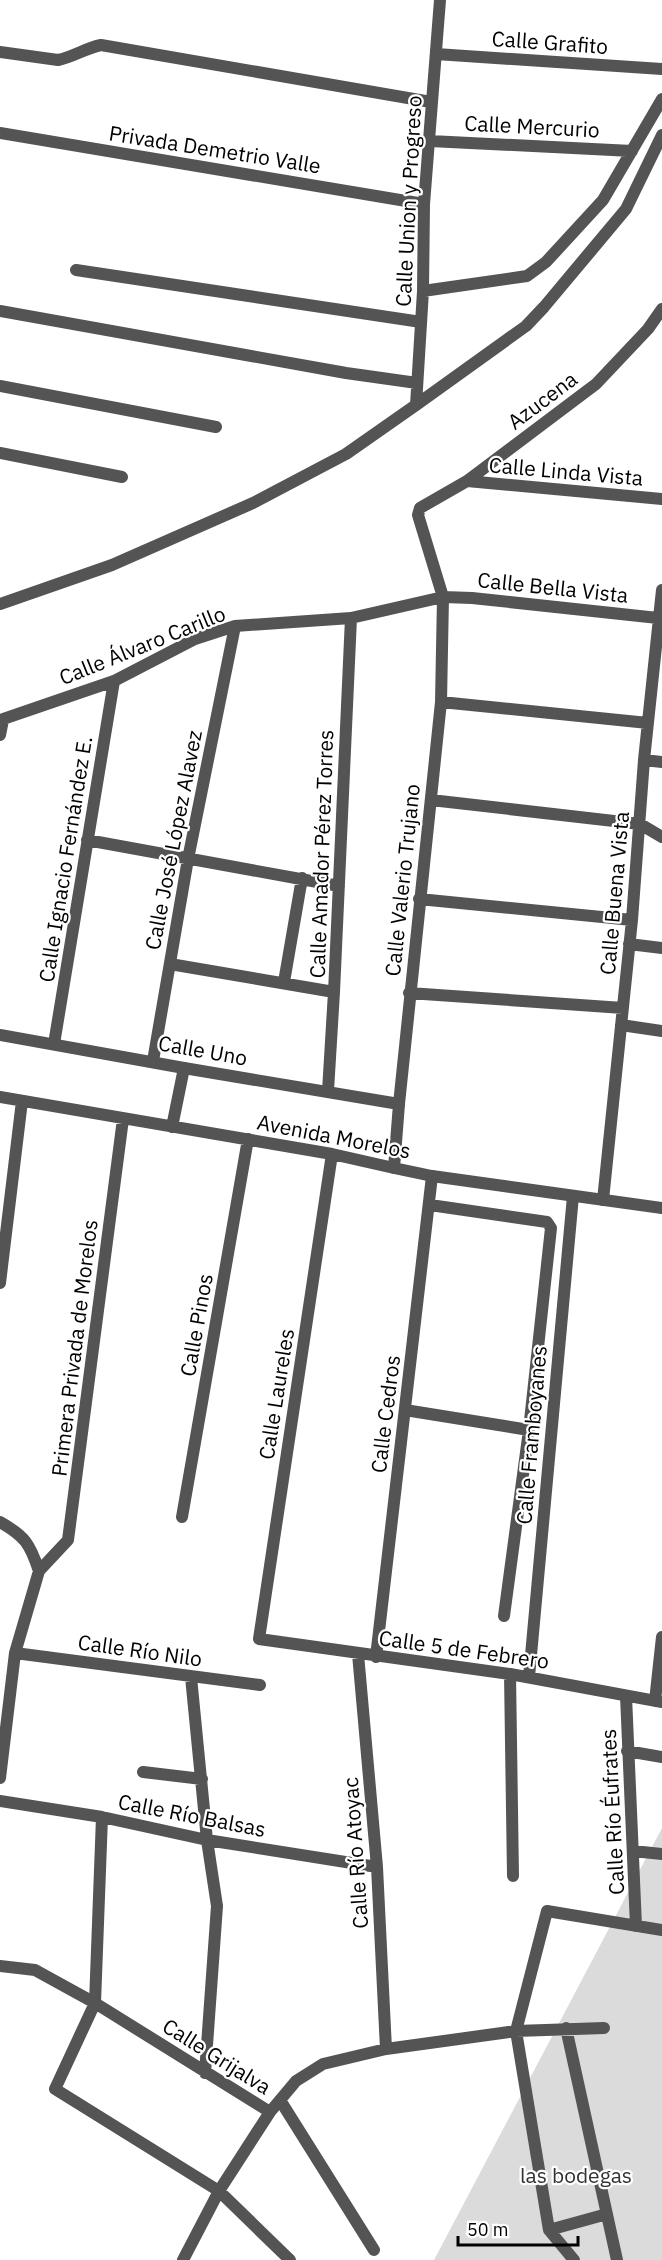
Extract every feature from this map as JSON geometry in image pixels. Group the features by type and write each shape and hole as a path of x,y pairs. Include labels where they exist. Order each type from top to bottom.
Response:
{"street":[{"name":"Calle Union y Progreso","path":"416,405 423,291 424,204 440,0"},
{"path":"0,52 57,60 101,45 431,102"},
{"name":"Calle Grafito","path":"436,54 662,69"},
{"path":"423,291 527,276 546,262 603,200 662,99"},
{"name":"Privada Demetrio Valle","path":"0,133 424,204"},
{"path":"0,604 112,566 253,503 346,454 416,405 526,326 544,307 626,209 662,135"},
{"name":"Calle Mercurio","path":"430,141 632,151"},
{"path":"76,270 421,322"},
{"name":"Azucena","path":"428,503 467,481 596,384 648,329 662,309"},
{"path":"0,311 417,384"},
{"path":"0,386 216,427"},
{"path":"0,453 122,477"},
{"name":"Calle Linda Vista","path":"467,481 662,499"},
{"name":"Calle Valerio Trujano","path":"394,1168 409,993 441,702 443,597 418,516 420,508 428,503"},
{"name":"Calle Buena Vista","path":"603,1200 632,920 644,760 658,650 658,618 662,590"},
{"name":"Calle Álvaro Carillo","path":"1,720 114,681 195,639 235,626 351,618 443,597"},
{"name":"Calle Bella Vista","path":"443,597 472,598 658,618"},
{"name":"Calle Amador Pérez Torres","path":"328,1091 351,618"},
{"name":"Calle José López Alavez","path":"153,1061 188,858 235,626"},
{"name":"Calle Ignacio Fernández E.","path":"54,1044 114,681"},
{"path":"441,702 648,723"},
{"path":"0,735 1,720"},
{"path":"644,760 662,762"},
{"path":"431,800 640,824 662,837"},
{"path":"87,840 339,886"},
{"path":"284,982 302,878"},
{"path":"419,899 632,920"},
{"path":"628,944 662,948"},
{"path":"170,964 334,992"},
{"path":"409,993 623,1008"},
{"path":"621,1025 662,1031"},
{"name":"Calle Uno","path":"0,1035 399,1104"},
{"path":"172,1127 184,1068"},
{"name":"Avenida Morelos","path":"0,1097 332,1154 432,1176 662,1208"},
{"path":"0,1283 22,1101"},
{"name":"Primera Privada de Morelos","path":"39,1571 68,1540 123,1119"},
{"name":"Calle Pinos","path":"182,1517 248,1139"},
{"name":"Calle Laureles","path":"259,1639 332,1154"},
{"name":"Calle Cedros","path":"376,1657 432,1176"},
{"name":"Calle Framboyanes","path":"529,1677 573,1196"},
{"path":"430,1204 547,1222 551,1228 529,1430 504,1616"},
{"path":"405,1410 529,1430"},
{"path":"0,1522 19,1533 32,1548 39,1571 15,1653 0,1778"},
{"path":"659,1701 662,1637"},
{"name":"Calle 5 de Febrero","path":"259,1639 510,1674 659,1701"},
{"name":"Calle Río Nilo","path":"15,1653 260,1685"},
{"name":"Calle Río Atoyac","path":"357,1654 377,1867 386,2049"},
{"path":"510,1674 513,1876"},
{"path":"191,1677 207,1840 217,1906 205,2073"},
{"name":"Calle Río Éufrates","path":"626,1695 636,1926"},
{"path":"627,1751 662,1757"},
{"path":"143,1772 202,1779"},
{"name":"Calle Río Balsas","path":"0,1801 102,1816 207,1840 377,1867"},
{"path":"102,1816 95,2003 55,2089 219,2191 290,2260"},
{"path":"633,1851 662,1854"},
{"path":"574,2260 549,2230 516,2031 547,1911 662,1930"},
{"name":"Calle Grijalva","path":"0,1966 35,1970 95,2003 270,2112 296,2081 323,2064 386,2049 516,2031 604,2028"},
{"path":"566,2028 617,2260"},
{"path":"280,2100 374,2250"},
{"path":"183,2260 219,2191 270,2112"},
{"path":"549,2230 607,2214"}],"green space":[{"name":"las bodegas","path":"662,1828 662,2260 434,2260"}]}
